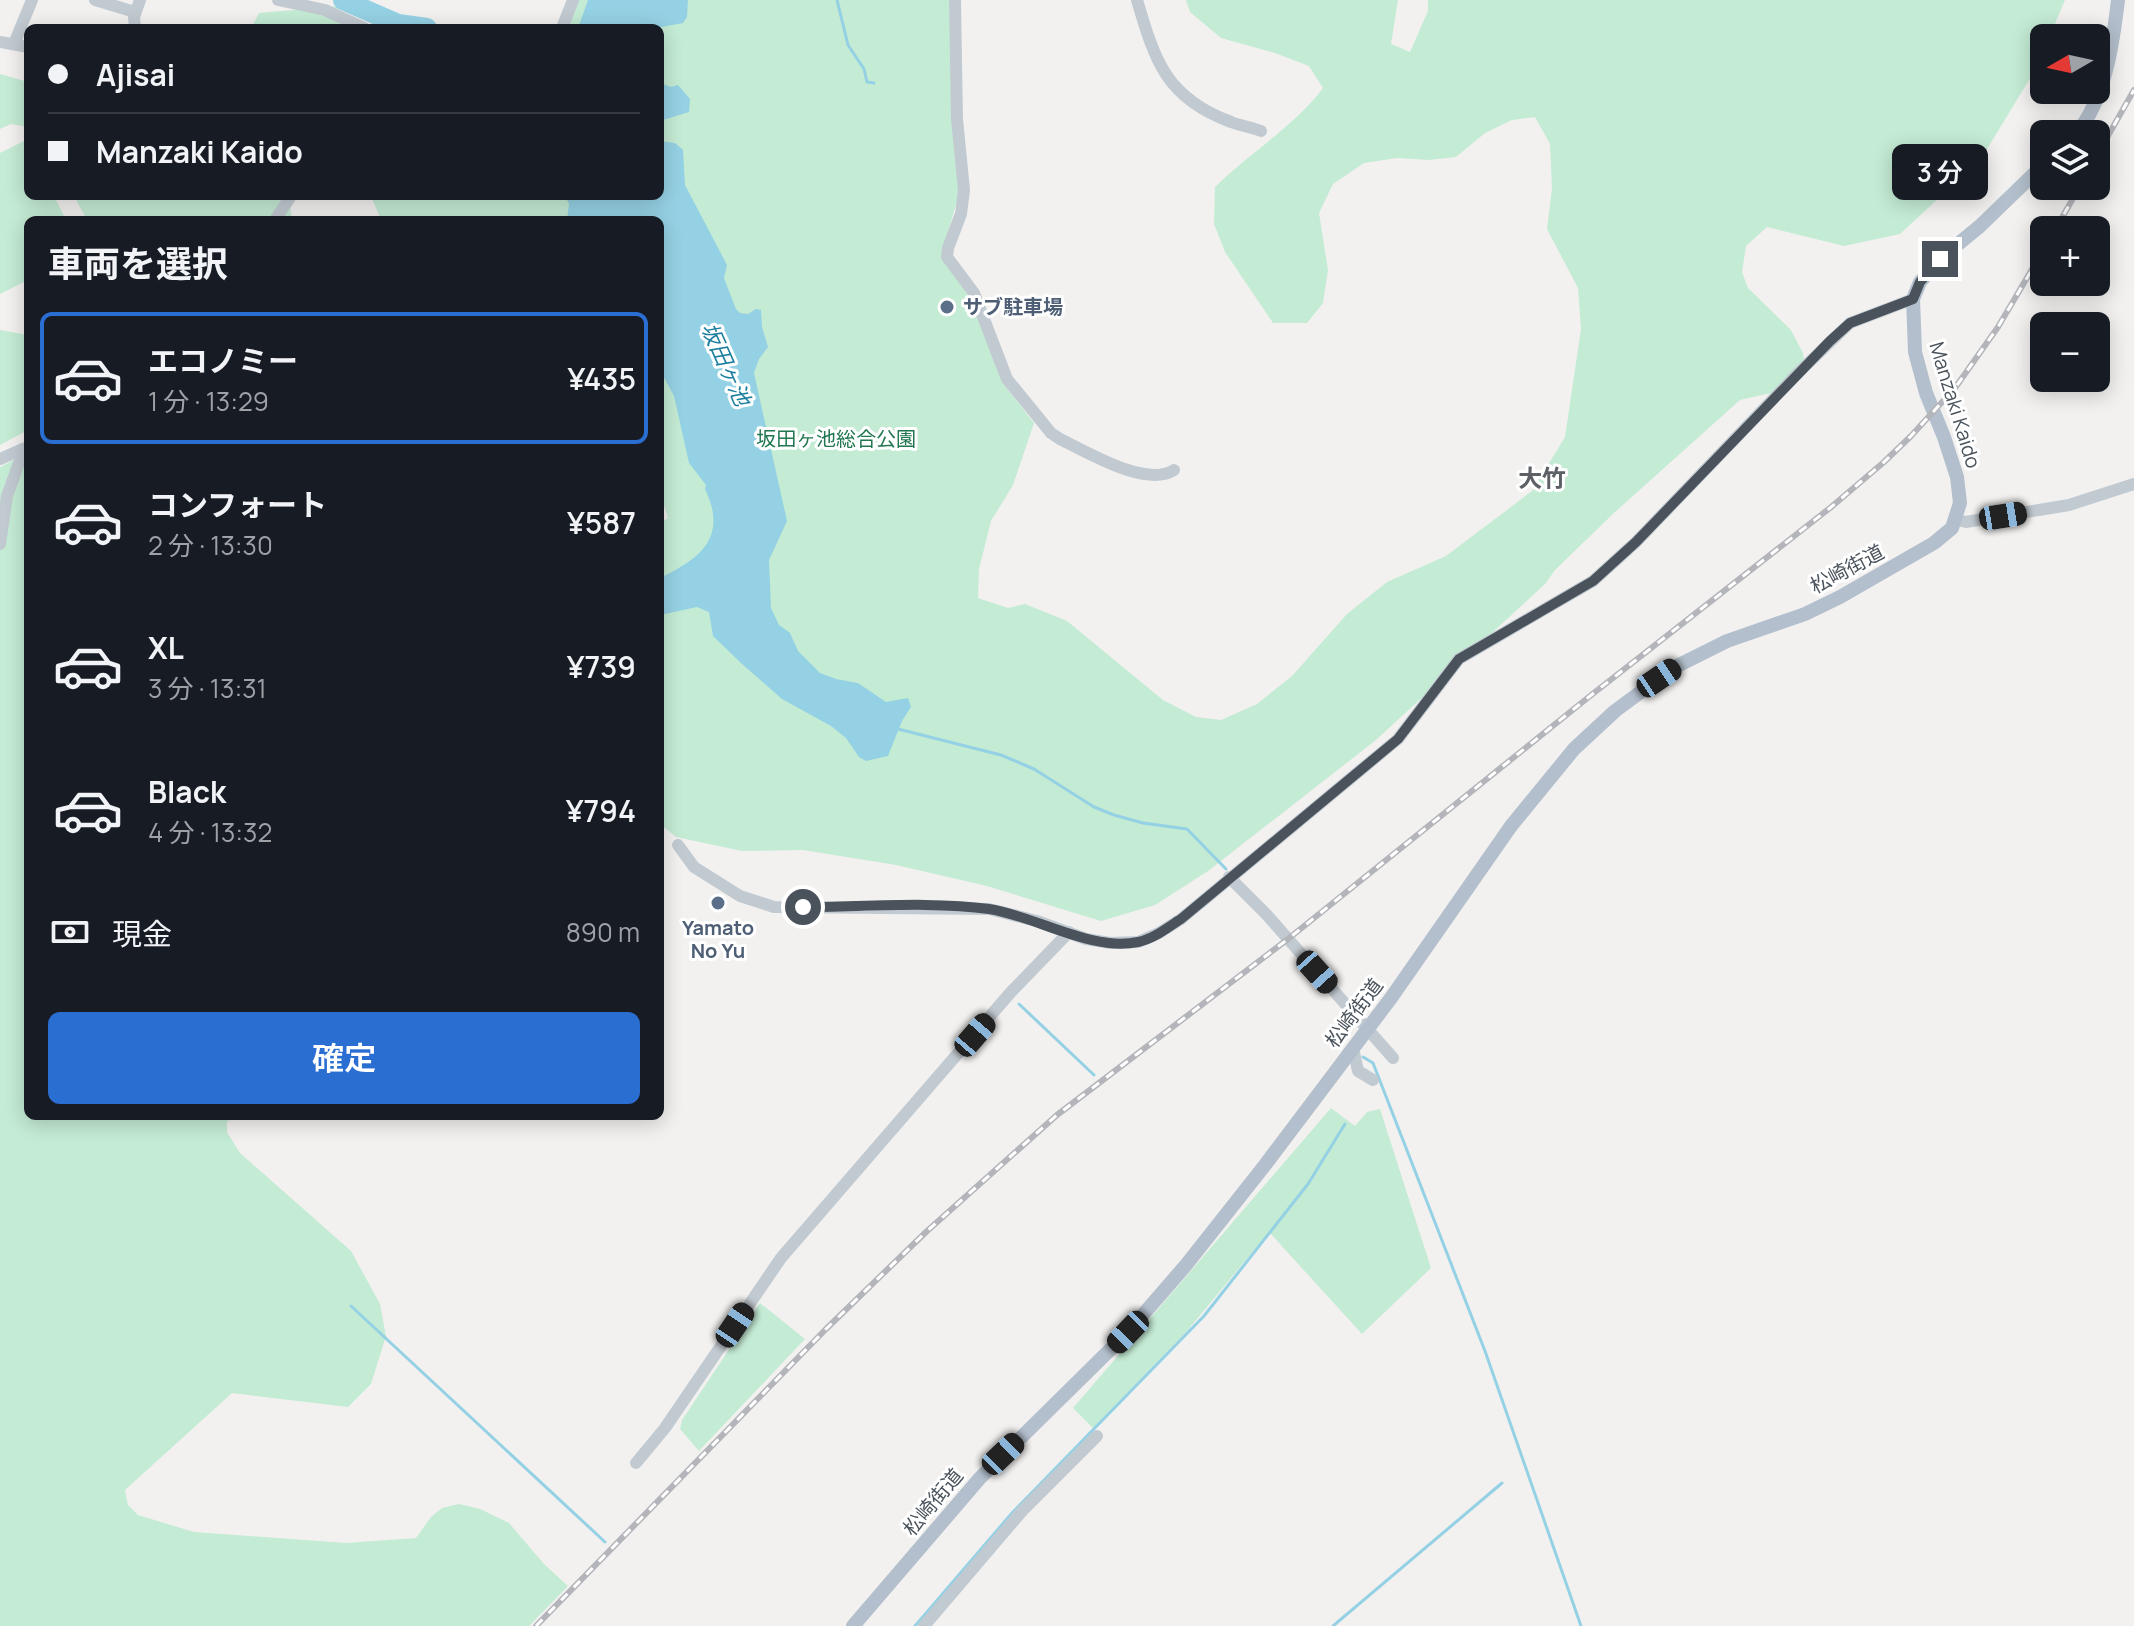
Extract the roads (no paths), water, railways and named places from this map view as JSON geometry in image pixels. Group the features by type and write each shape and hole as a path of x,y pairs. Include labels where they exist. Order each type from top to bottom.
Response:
{"main road":[{"path":"2084,120 2103,78 2118,0"},
{"path":"1913,299 1926,274 2030,177"},
{"name":"Manzaki Kaido","path":"1913,299 1915,352 1926,393 1957,477 1960,503 1957,520"},
{"name":"松崎街道","path":"853,1626 980,1478 1128,1332 1265,1165 1368,1029 1511,826 1574,749 1615,711 1673,668 1727,641 1805,614 1946,535 1957,520"}],"street":[{"path":"14,44 32,0"},
{"path":"95,0 138,6"},
{"path":"278,0 325,10 355,24"},
{"path":"564,24 573,0"},
{"path":"955,0 957,119 964,190 961,214 948,248 948,260 974,293 1007,379 1051,433 1086,452 1140,474 1160,476 1174,470"},
{"path":"1137,0 1161,70 1179,92 1228,121 1261,131"},
{"path":"0,42 24,46"},
{"path":"678,845 694,867 740,896 774,907 989,909 1086,939 1110,943 1138,942 1159,933 1181,919 1398,739 1459,659 1593,581 1636,542 1850,323 1913,299"},
{"path":"0,459 24,449"},
{"path":"0,544 9,488 24,453"},
{"path":"1957,520 1966,522 2069,505 2134,484"},
{"path":"1229,877 1393,1058"},
{"path":"636,1463 665,1428 781,1258 1011,992 1069,932"},
{"path":"1353,1048 1358,1071 1373,1080"},
{"path":"924,1626 1023,1510 1097,1436"}],"water":[{"path":"588,0 688,0 687,17 683,23 664,27 664,24 579,24"},
{"path":"664,84 678,85 690,99 689,112 664,120"},
{"name":"坂田ヶ池","path":"664,142 675,143 683,150 685,185 727,265 724,278 736,309 748,314 756,309 761,310 768,347 754,373 787,521 769,560 771,608 779,625 790,633 798,651 820,673 858,683 886,702 908,698 911,707 888,756 866,761 831,726 782,699 713,636 709,612 697,607 664,614 664,576 698,554 712,533 713,520 706,485 689,463 674,396 664,377 664,216 568,216 567,200 664,200"}],"waterway":[{"path":"343,0 398,24"},
{"path":"837,0 848,45 864,69 867,82 874,83"},
{"path":"898,729 1001,755 1034,769 1094,807 1114,815 1187,829 1226,869"},
{"path":"1019,1004 1094,1075"},
{"path":"1363,1057 1373,1063 1485,1351 1581,1626"},
{"path":"915,1626 1012,1513 1204,1316 1308,1184 1345,1124"},
{"path":"351,1306 605,1542"},
{"path":"1333,1626 1502,1483"}],"railway":[{"path":"2110,132 2134,90"},
{"path":"2063,216 2072,200"},
{"path":"536,1626 826,1329 926,1232 1057,1115 1288,939 1884,462 1955,388 1998,327 2030,273"}],"place":[{"name":"サブ駐車場","path":"947,307"},
{"name":"Yamato No Yu","path":"718,903"}],"district":[{"name":"大竹","path":"1542,479"}],"park label":[{"name":"坂田ヶ池総合公園","path":"836,439"}]}
